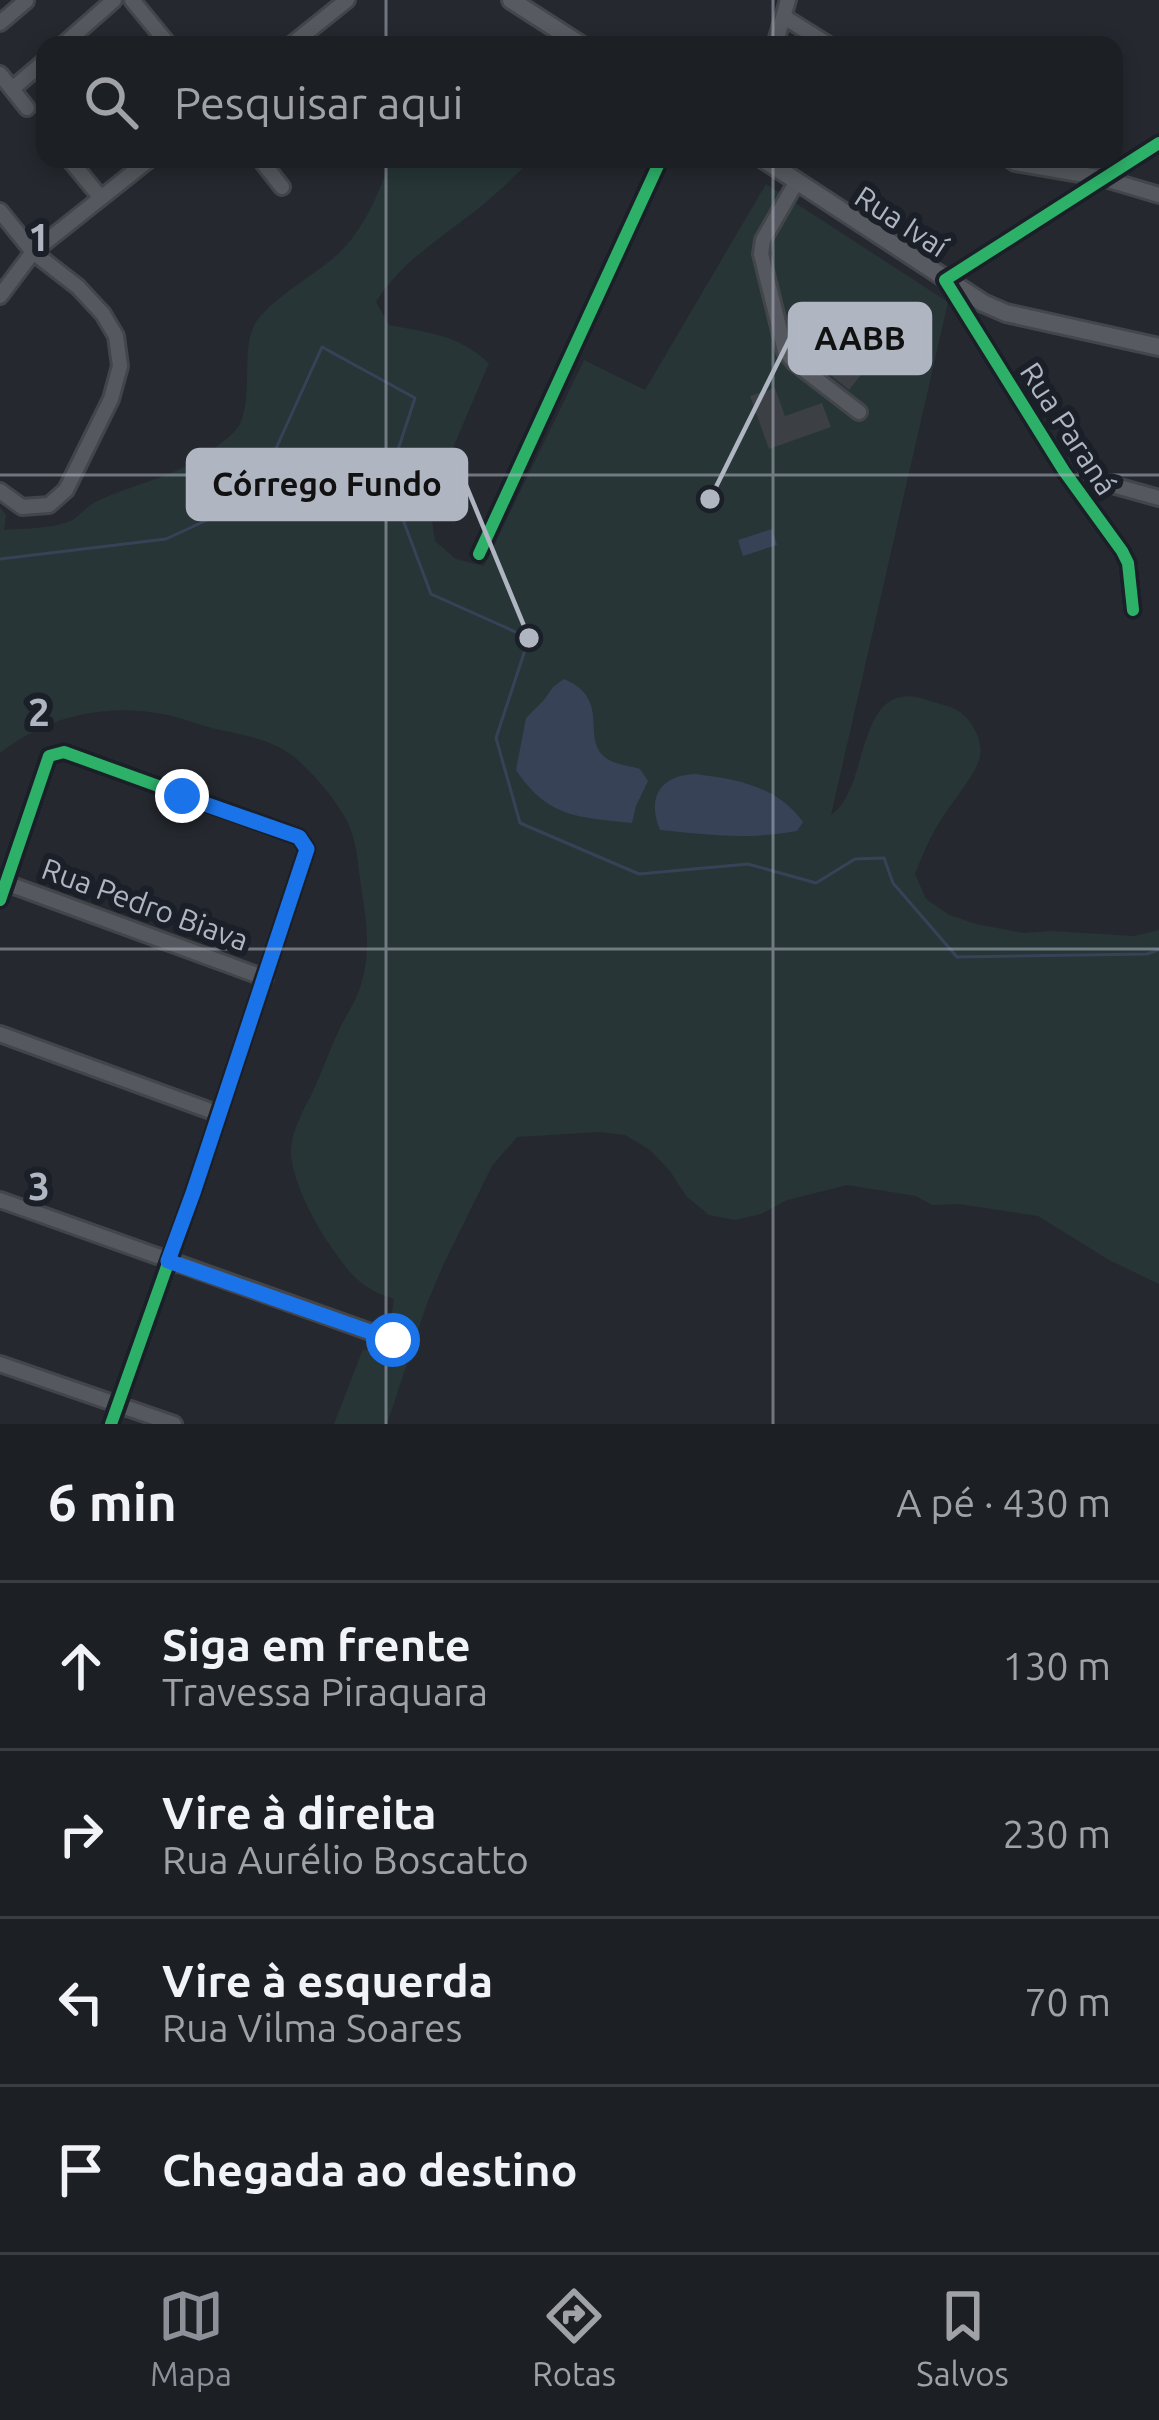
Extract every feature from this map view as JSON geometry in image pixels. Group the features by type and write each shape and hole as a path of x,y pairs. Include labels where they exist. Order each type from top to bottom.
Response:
{"main road":[{"path":"511,0 567,36"},
{"name":"Rua Ivaí","path":"776,168 983,303 1006,313 1159,347"}],"street":[{"path":"73,36 113,0"},
{"path":"132,0 162,36"},
{"path":"303,36 347,0"},
{"path":"778,36 788,0"},
{"path":"0,23 26,1"},
{"path":"784,17 815,36"},
{"path":"12,89 36,69"},
{"path":"0,74 27,108"},
{"path":"1123,165 1159,143"},
{"path":"76,168 101,198"},
{"path":"0,296 33,252 139,168"},
{"path":"267,168 282,187"},
{"path":"479,554 657,168"},
{"path":"1044,168 1159,195"},
{"path":"945,280 1118,168"},
{"path":"796,181 763,240 761,254 785,351 859,412"},
{"path":"0,211 33,252 104,314 116,336 120,366 111,399 66,490 49,505 22,507 0,491"},
{"name":"Rua Paraná","path":"945,280 1064,472 1122,551 1128,563 1133,610"},
{"path":"1064,472 1159,498"},
{"path":"0,900 49,755 64,752 299,837 307,849 111,1424"},
{"name":"Rua Pedro Biava","path":"6,883 265,978"},
{"path":"0,1034 220,1114"},
{"path":"0,1200 393,1340"},
{"path":"0,1364 173,1424"}],"shaded area":[{"path":"387,168 522,168 408,263 376,302 389,325 454,340 489,363 436,488 431,514 435,541 456,559 484,566 584,360 645,390 766,184 948,302 831,815 844,802 874,720 886,705 902,697 946,706 970,722 980,754 932,835 915,874 926,899 949,915 1024,933 1134,936 1159,930 1159,1284 1038,1216 959,1204 932,1205 916,1196 847,1185 735,1220 709,1215 686,1196 650,1150 625,1135 517,1137 492,1166 444,1263 387,1424 334,1424 363,1349 397,1359 406,1331 390,1324 394,1299 355,1277 327,1241 303,1196 291,1159 297,1125 356,998 365,966 366,920 352,832 322,785 282,749 172,716 121,710 70,717 0,753 0,507 6,515 4,530 68,522 97,501 192,463 229,437 244,411 249,340 259,318 352,239"}],"water":[{"path":"772,529 777,545 743,556 738,540"},
{"path":"564,679 588,698 601,753 640,769 648,781 632,823 566,812 540,798 516,770 526,718"},
{"path":"695,774 768,792 803,822 797,831 761,835 660,830 655,808 659,791 673,779"}],"building":[{"path":"824,304 881,350 849,390 795,346"},
{"path":"775,388 785,416 822,403 831,427 769,449 750,396"}],"waterway":[{"path":"0,559 166,539 231,509 273,455 322,347 415,398 388,480 431,594 529,638 496,738 520,823 639,874 748,864 816,883 855,859 884,858 893,883 957,957 1159,950"}],"cycle path":[{"path":"1123,166 1159,143"},
{"path":"479,554 657,168"},
{"path":"1120,168 945,280 1064,471 1122,551 1128,563 1133,610"},
{"path":"0,900 49,756 64,752 299,837 307,849 111,1424"}],"place":[{"name":"AABB","path":"710,499"},
{"name":"Córrego Fundo","path":"529,638"}],"route":[{"path":"182,796 299,837 307,849 168,1261 393,1340"}]}
